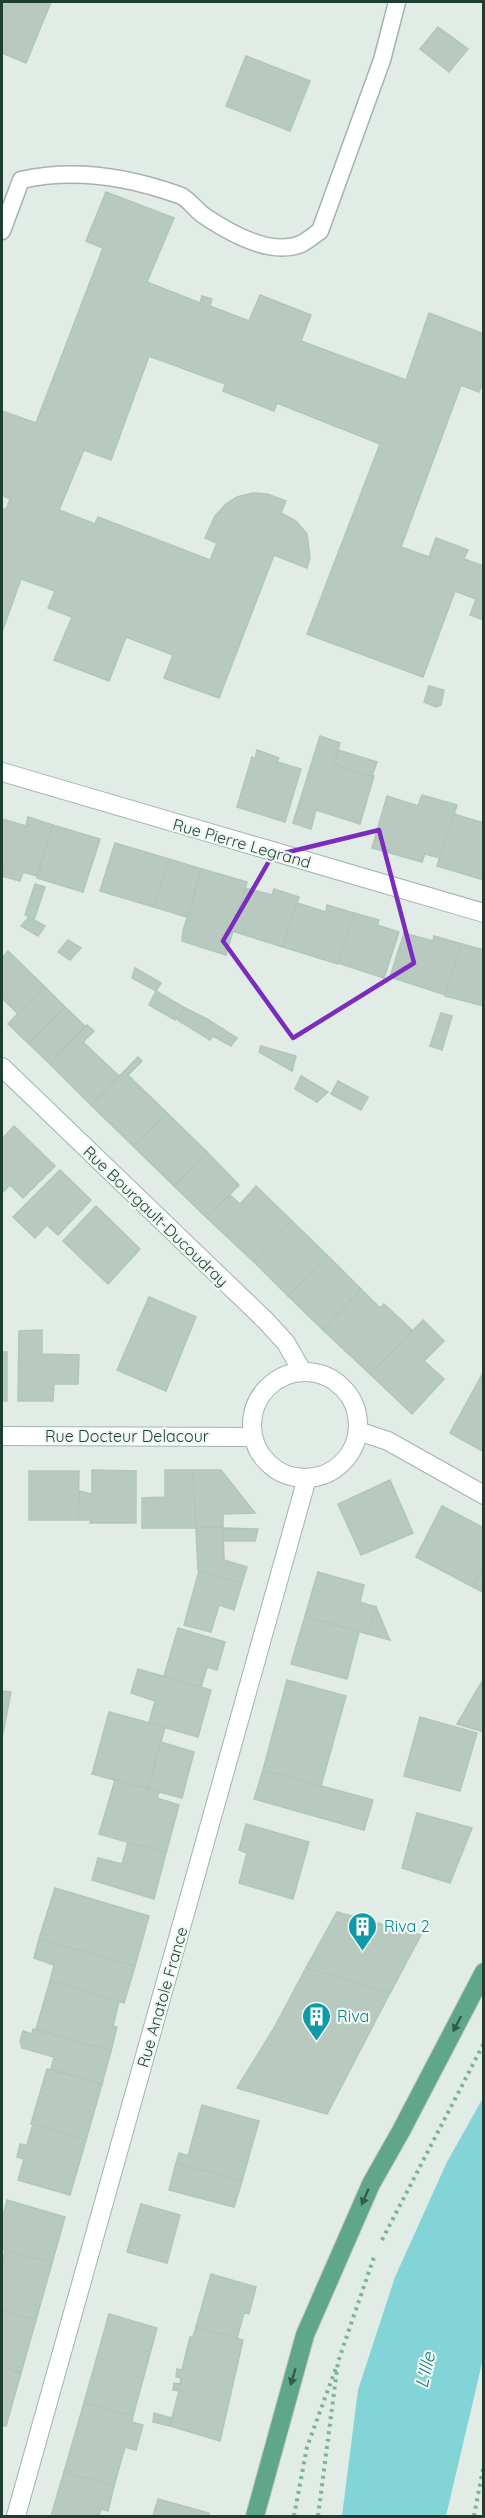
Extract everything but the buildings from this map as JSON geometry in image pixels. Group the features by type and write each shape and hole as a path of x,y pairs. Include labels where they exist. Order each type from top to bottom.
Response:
{"main road":[{"path":"255,2517 305,2335 371,2184 483,1972"}],"street":[{"name":"Rue Pierre Legrand","path":"2,772 483,913"},
{"name":"Rue Bourgault-Ducoudray","path":"2,1068 266,1321 286,1343 302,1371"},
{"path":"302,1371 332,1378 344,1388 353,1401 358,1416 358,1431 354,1446 341,1464 322,1476 307,1478 288,1476 272,1468 259,1454 252,1437 251,1418 256,1400 268,1385 283,1375 302,1371"},
{"path":"358,1431 388,1441 483,1495"},
{"name":"Rue Docteur Delacour","path":"2,1436 252,1437"},
{"name":"Rue Anatole France","path":"16,2517 307,1478"}],"lane":[{"path":"2,231 21,180 44,175 111,177 182,196 202,214 238,236 273,248 300,244 320,231 382,60 397,2"}],"path":[{"path":"294,2517 307,2447 376,2250 483,2043"},
{"path":"318,2517 338,2362"},
{"path":"474,2517 483,2464"}],"highlighted area":[{"path":"379,830 414,963 293,1038 223,941 272,856"}],"water":[{"name":"L'Ille","path":"483,2098 483,2359 446,2516 342,2516 358,2390 395,2277 447,2162"}],"place":[{"name":"Riva 2","path":"363,1952"},
{"name":"Riva","path":"316,2042"}]}
